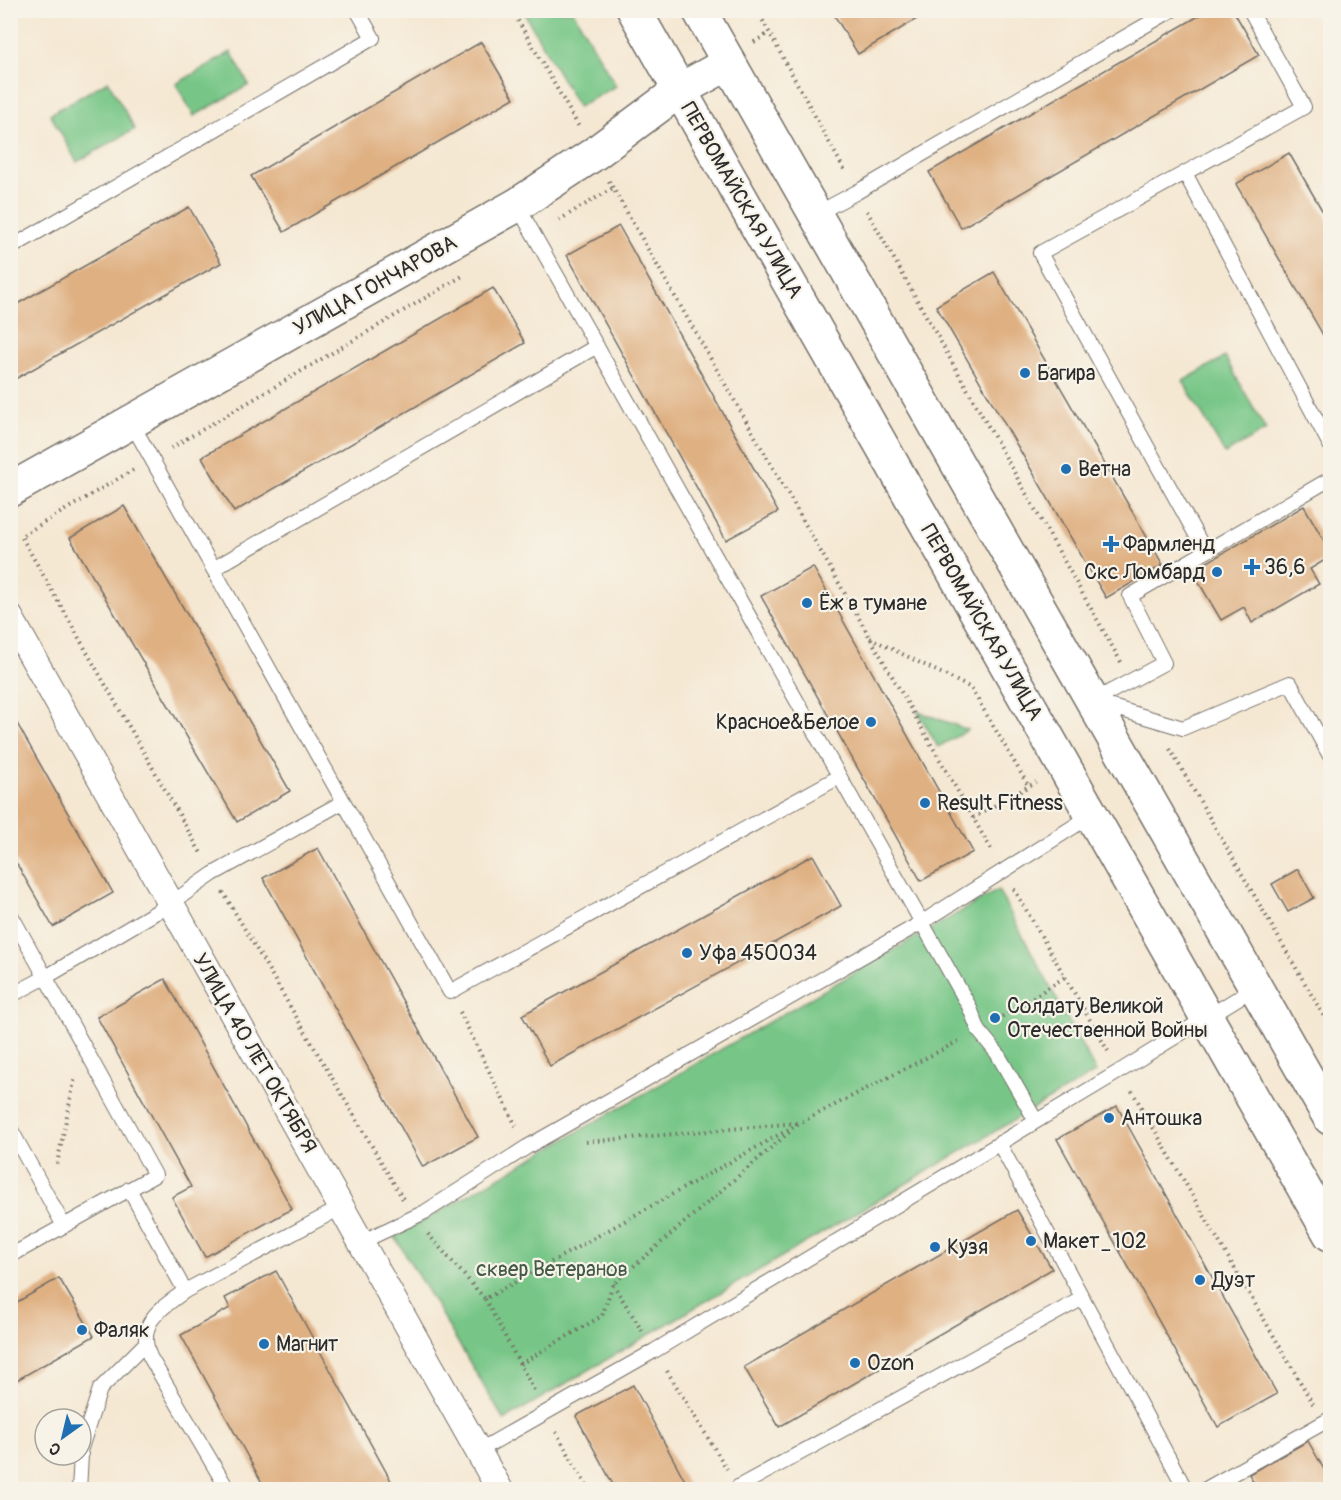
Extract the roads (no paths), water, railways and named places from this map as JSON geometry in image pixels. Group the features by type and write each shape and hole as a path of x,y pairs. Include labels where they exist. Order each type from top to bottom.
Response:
{"main road":[{"name":"ПЕРВОМАЙСКАЯ УЛИЦА","path":"634,10 1330,1234"},
{"path":"699,10 1256,987 1326,1100"},
{"name":"УЛИЦА ГОНЧАРОВА","path":"10,490 517,205 594,154 680,90 729,63"}],"street":[{"name":"УЛИЦА 40 ЛЕТ ОКТЯБРЯ","path":"10,617 500,1490"}],"lane":[{"path":"10,248 373,38 357,10"},
{"path":"816,214 1172,10"},
{"path":"1205,551 1040,253 1304,107 1250,10"},
{"path":"1185,173 1330,445"},
{"path":"517,205 969,1006 979,1031 997,1053 1036,1121"},
{"path":"213,569 597,346"},
{"path":"131,422 450,992 839,777"},
{"path":"1093,701 1164,663 1130,596 1330,479"},
{"path":"1093,701 1183,728 1290,683 1330,756"},
{"path":"10,996 170,904 213,874 343,802"},
{"path":"361,1242 414,1218 527,1147 921,923 1092,815"},
{"path":"10,913 154,1175 10,1256"},
{"path":"478,1451 654,1351 1256,987"},
{"path":"10,1128 64,1226"},
{"path":"999,1143 1186,1490"},
{"path":"129,1189 185,1291"},
{"path":"228,1490 150,1357 145,1344 145,1329 152,1318 185,1291 342,1207"},
{"path":"739,1488 1083,1298"},
{"path":"93,1411 100,1389 145,1344"},
{"path":"1204,1490 1327,1421"},
{"path":"79,1490 80,1467"}],"place":[{"name":"Багира","path":"1025,373"},
{"name":"Ветна","path":"1066,469"},
{"name":"Фармленд","path":"1111,544"},
{"name":"36,6","path":"1252,567"},
{"name":"Скс Ломбард","path":"1217,572"},
{"name":"Ёж в тумане","path":"807,603"},
{"name":"Красное&Белое","path":"871,722"},
{"name":"Result Fitness","path":"925,803"},
{"name":"Уфа 450034","path":"687,953"},
{"name":"Солдату Великой Отечественной Войны","path":"995,1018"},
{"name":"Антошка","path":"1109,1118"},
{"name":"Макет_102","path":"1031,1241"},
{"name":"Кузя","path":"935,1247"},
{"name":"Дуэт","path":"1200,1280"},
{"name":"Фаляк","path":"82,1330"},
{"name":"Магнит","path":"264,1344"},
{"name":"Ozon","path":"855,1363"}],"park label":[{"name":"сквер Ветеранов","path":"552,1269"}]}
